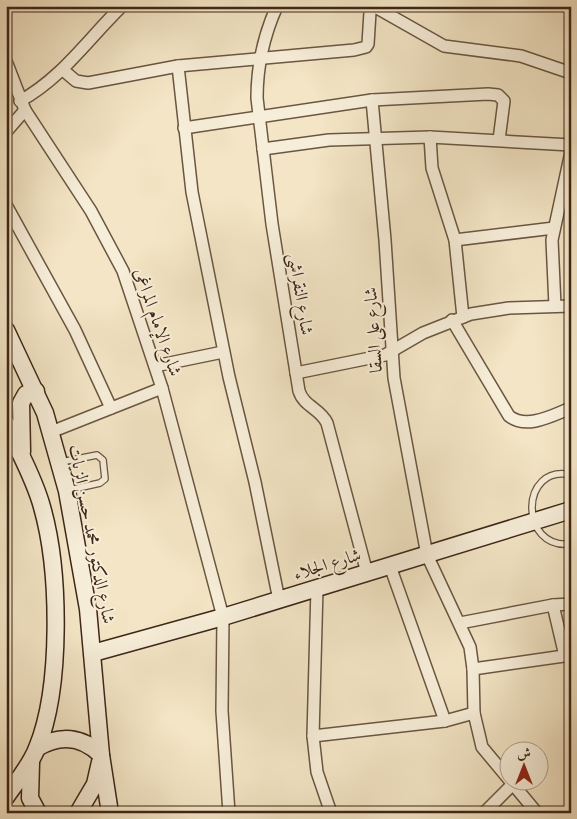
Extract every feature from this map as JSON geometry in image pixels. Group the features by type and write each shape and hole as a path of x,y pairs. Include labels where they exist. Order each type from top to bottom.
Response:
{"street":[{"path":"6,132 21,102 63,70 122,6"},
{"name":"شارع النقراشى","path":"278,6 266,34 259,60 257,79 272,224 301,398 305,404 320,412 327,423 367,573"},
{"path":"63,70 76,81 88,83 178,66 259,60 366,47 369,39 370,12 372,8 377,8 444,46 521,56 571,73"},
{"name":"شارع الإمام المراغى","path":"6,61 21,102 66,170 114,253 162,388 223,617 222,711 229,813"},
{"path":"178,66 192,192 224,352 255,482 279,600"},
{"path":"6,86 21,102"},
{"path":"184,128 372,100 498,95 504,101 498,140"},
{"name":"شارع على السقا","path":"372,100 374,138 385,240 394,378 428,555 470,647 473,669 474,713 482,747 500,770"},
{"path":"430,137 432,168 455,240 458,318 509,416 514,420 535,421 571,408"},
{"path":"263,149 329,140 430,137 571,145"},
{"path":"555,306 552,240 571,152"},
{"path":"6,205 75,330 111,408"},
{"path":"455,240 554,228"},
{"path":"296,373 372,359 391,352 414,337 458,318 490,310 571,306"},
{"name":"شارع الدكتور محمد حسن الزيات","path":"6,330 36,391 51,432 67,491 82,566 93,653 101,755"},
{"path":"155,366 224,352"},
{"path":"51,432 162,388"},
{"path":"22,454 20,403 26,394 36,391"},
{"path":"6,423 22,454 42,506 53,575 53,669 50,696 35,753 30,798 38,813"},
{"name":"شارع الجلاء","path":"93,653 223,617 571,510"},
{"path":"390,566 445,721"},
{"path":"317,588 313,736 317,772 331,813"},
{"path":"460,623 553,605 571,604"},
{"path":"473,669 568,655 553,605"},
{"path":"313,736 445,721 474,713"},
{"path":"6,797 35,753 47,742 70,738 92,746 101,755 110,813"},
{"path":"78,813 95,784 101,755"},
{"path":"486,812 505,792"},
{"name":"شارع على السقا","path":"518,792 537,813"}],"lane":[{"path":"60,462 98,455 102,460 106,473 105,479 100,482 67,491"},
{"path":"571,475 554,475 544,480 536,488 532,499 534,522 545,538 554,543 571,544"}]}
